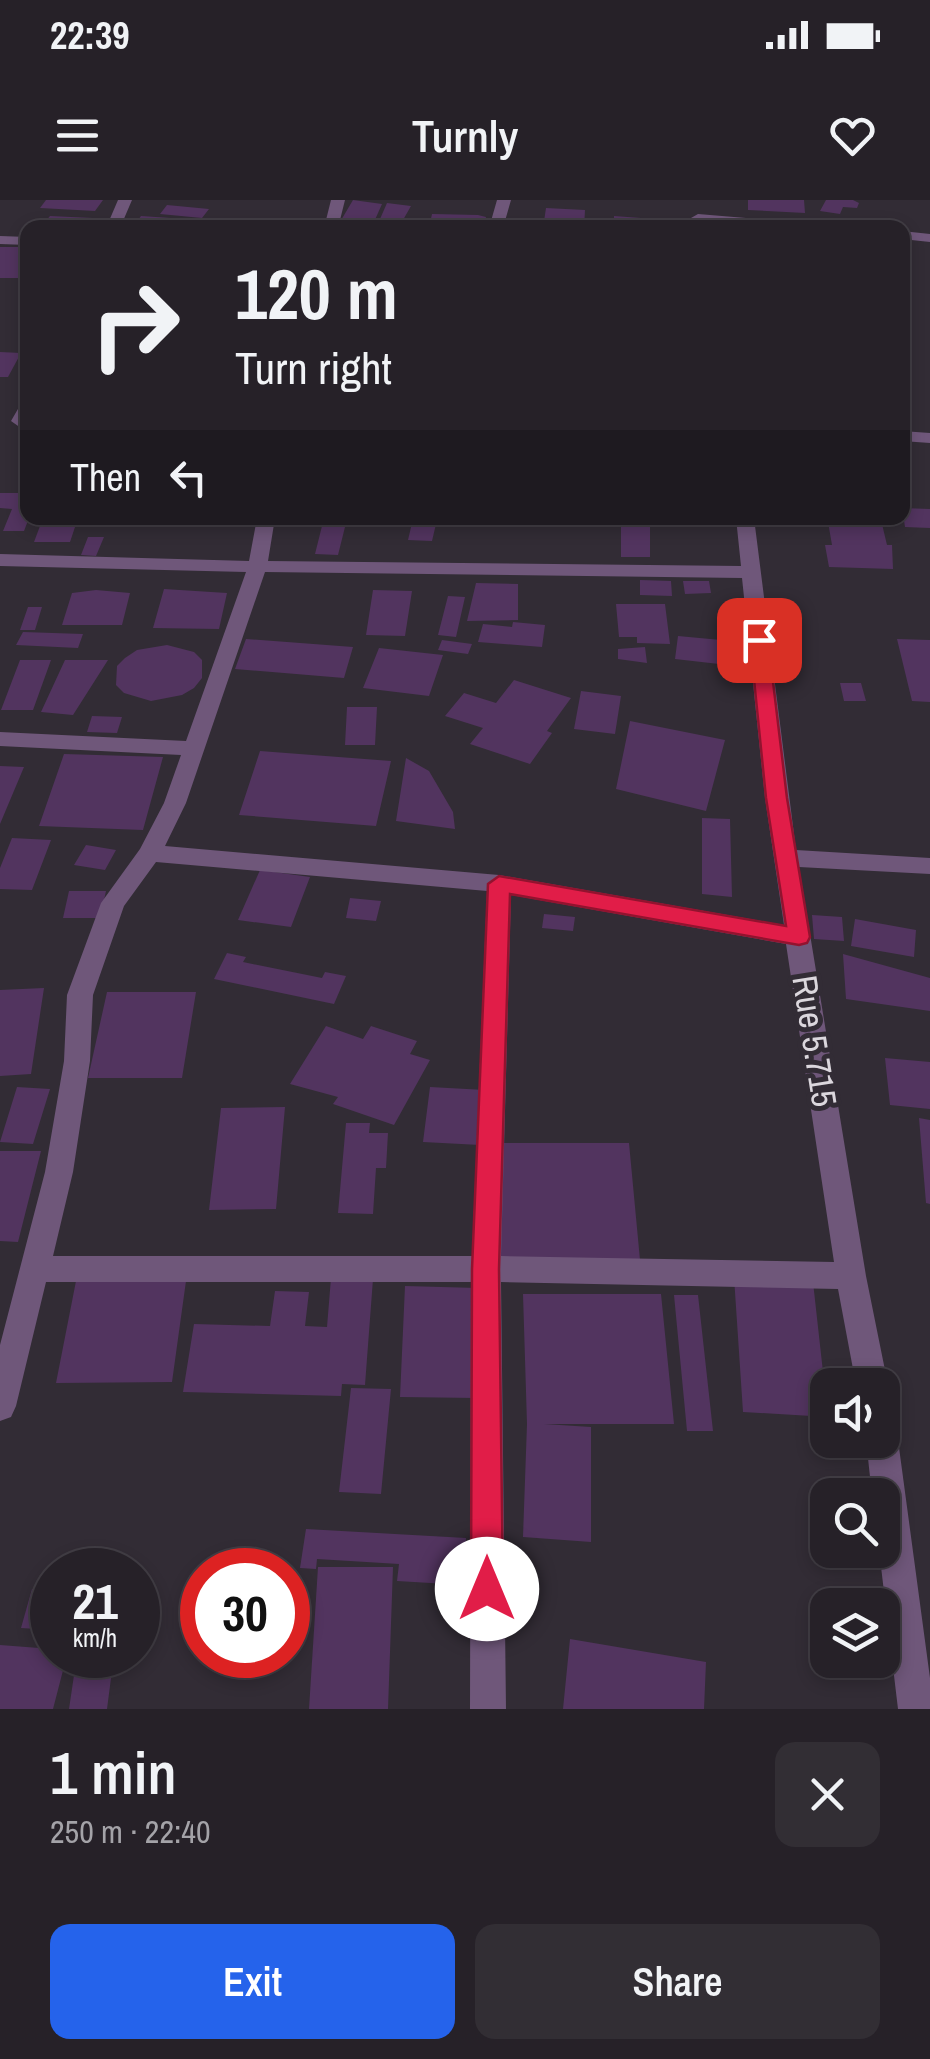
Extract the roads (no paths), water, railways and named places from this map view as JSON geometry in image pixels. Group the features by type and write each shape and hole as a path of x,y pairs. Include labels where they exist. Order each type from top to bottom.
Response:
{"street":[{"path":"0,1406 62,1154 77,1061 80,995 113,903 150,853 175,803 258,566 265,525"},
{"name":"Rue 5.715","path":"747,525 786,858 869,1368"},
{"path":"0,560 473,572 752,572"},
{"path":"0,739 194,749"},
{"path":"150,853 499,884 799,937"},
{"path":"786,858 930,866"},
{"path":"488,1709 486,1269 499,884"},
{"path":"33,1270 486,1269 851,1276"},
{"path":"884,1458 916,1709"}]}
